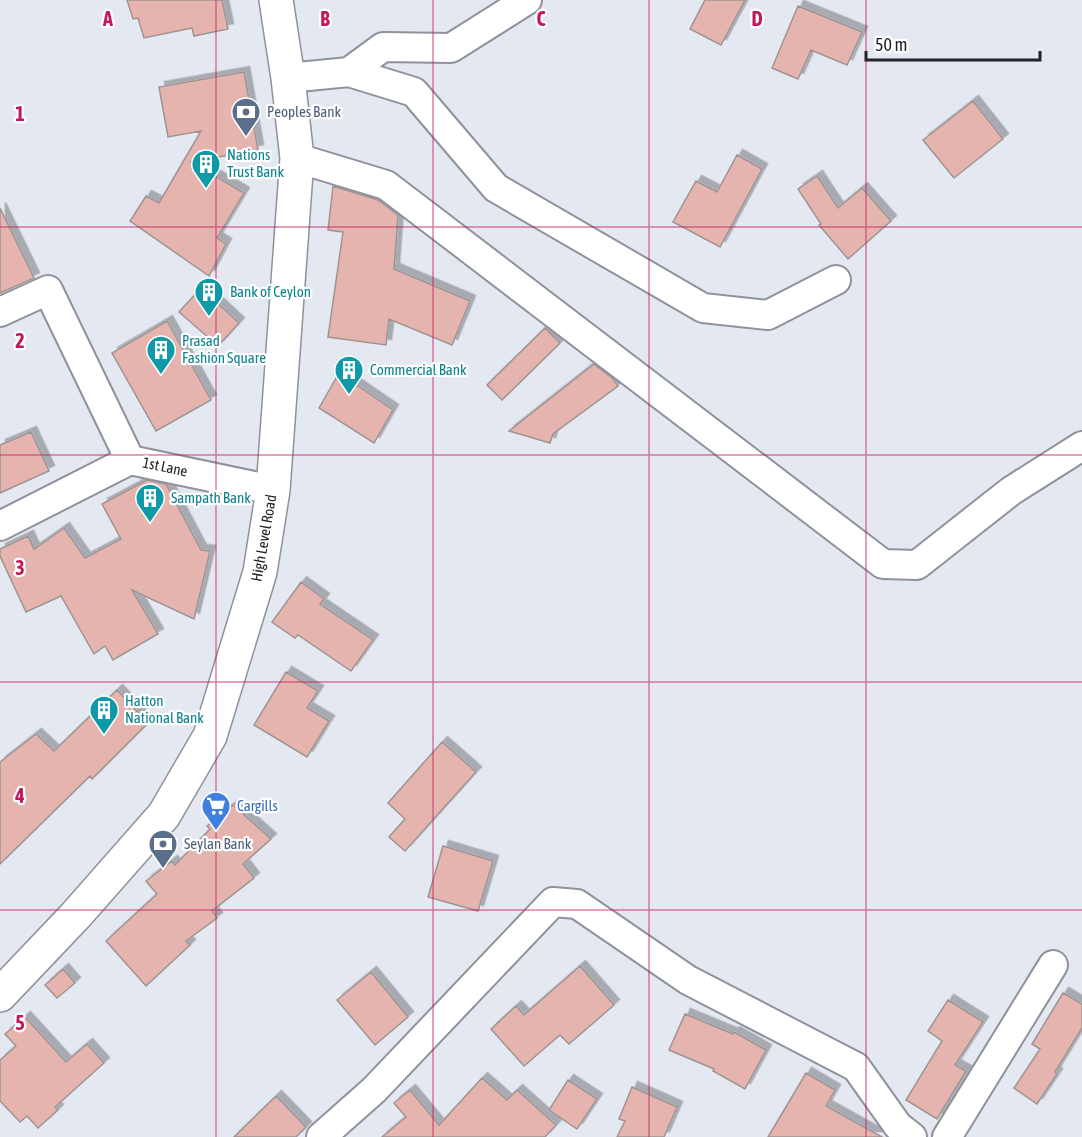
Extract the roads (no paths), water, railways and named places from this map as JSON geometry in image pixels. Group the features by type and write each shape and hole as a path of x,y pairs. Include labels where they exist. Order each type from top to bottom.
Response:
{"highway":[{"name":"High Level Road","path":"0,995 76,915 164,815 210,736 260,572 273,490 297,158 276,0"}],"street":[{"path":"350,72 383,48 451,48 527,0"},
{"path":"288,78 350,72 414,92 496,188 703,308 768,315 836,280"},
{"path":"297,158 386,185 883,564 917,566 1011,492 1082,446"},
{"path":"0,312 48,290 130,460"},
{"name":"1st Lane","path":"0,526 130,460 273,490"},
{"path":"321,1137 374,1090 553,902 577,904 688,980 856,1067 898,1125 912,1137"},
{"path":"947,1137 1053,965"}],"place":[{"name":"Peoples Bank","path":"246,138"},
{"name":"Nations Trust Bank","path":"206,190"},
{"name":"Bank of Ceylon","path":"209,318"},
{"name":"Prasad Fashion Square","path":"161,376"},
{"name":"Commercial Bank","path":"349,396"},
{"name":"Sampath Bank","path":"150,524"},
{"name":"Hatton National Bank","path":"104,736"},
{"name":"Cargills","path":"216,832"},
{"name":"Seylan Bank","path":"163,870"}]}
